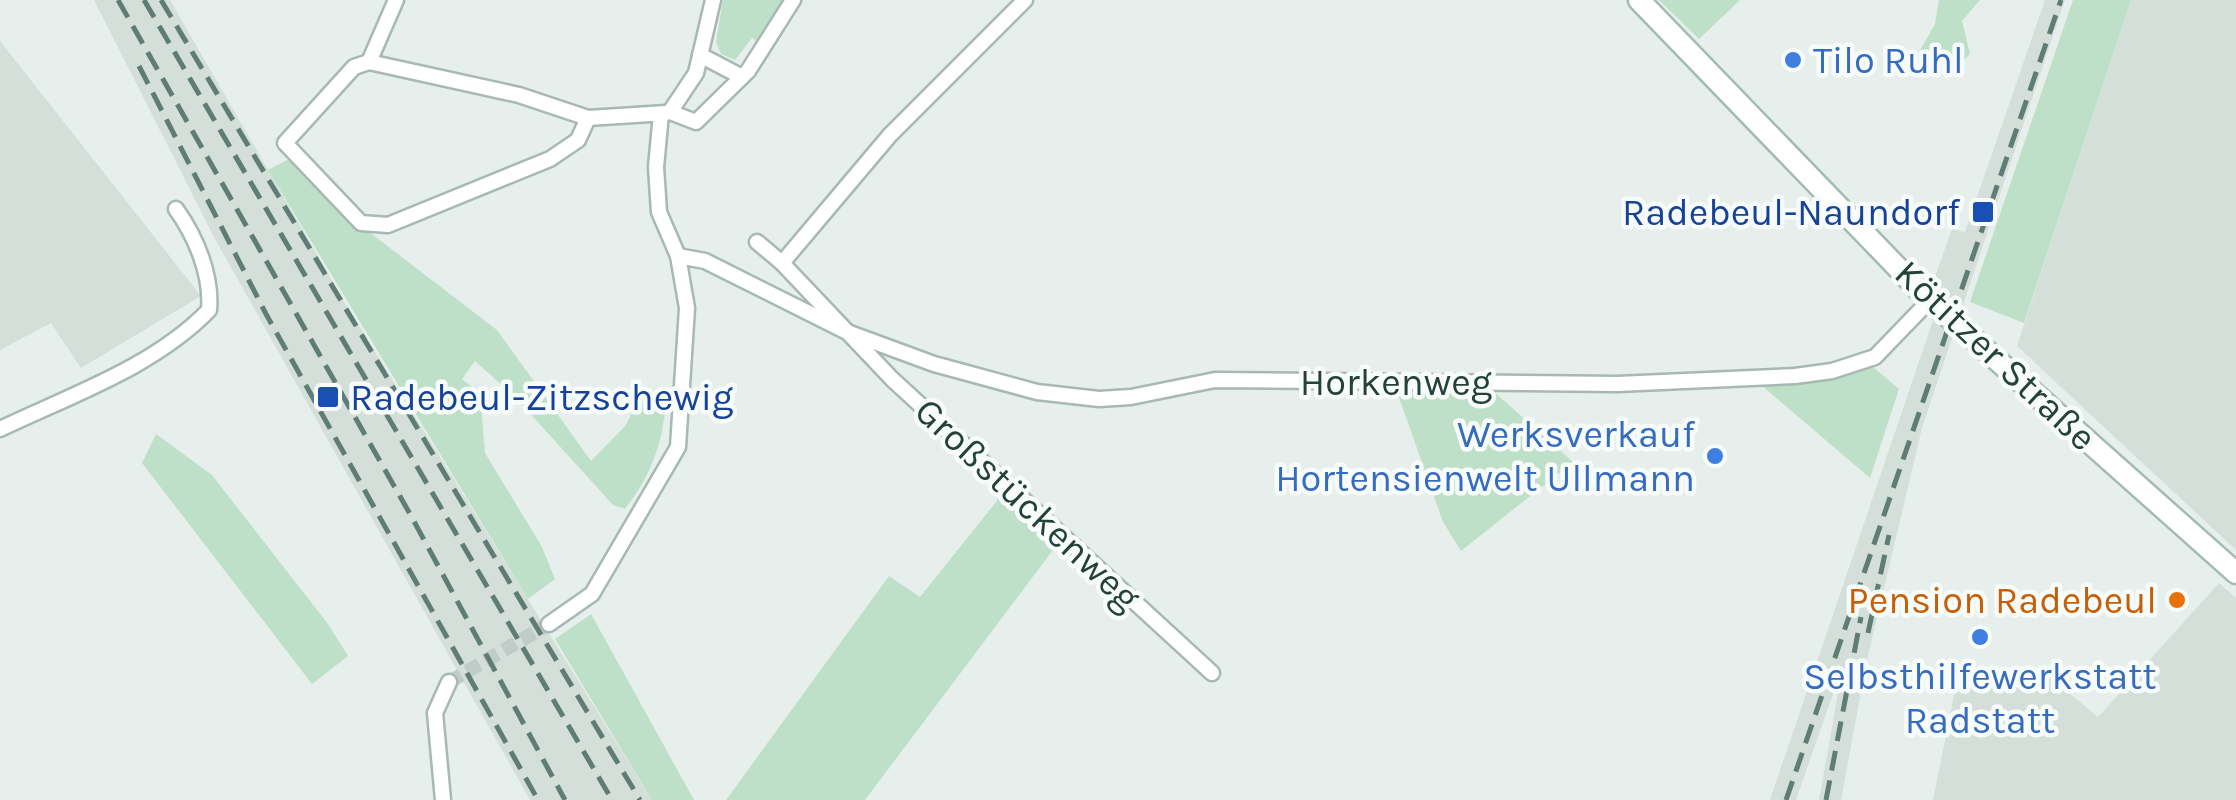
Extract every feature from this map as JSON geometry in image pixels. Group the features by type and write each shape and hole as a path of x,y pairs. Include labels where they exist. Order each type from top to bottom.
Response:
{"street":[{"path":"549,624 592,594 678,447 687,308 678,256 660,212 656,167 666,113 696,73 712,0"},
{"path":"588,118 578,140 550,159 388,225 361,223 286,143 354,66 369,62 519,95 588,118 666,113 696,122 742,77 792,0"},
{"path":"782,263 890,135 1026,0"},
{"name":"Kötitzer Straße","path":"1639,0 1930,300 2236,573"},
{"path":"369,62 389,3"},
{"path":"700,55 742,77"},
{"path":"0,429 141,362 186,334 210,310 207,276 190,229 176,209"},
{"name":"Großstückenweg","path":"757,242 782,263 846,332 1212,673"},
{"name":"Großstückenweg","path":"678,256 705,261 846,332"},
{"name":"Horkenweg","path":"846,332 934,364 1020,387 1099,398 1215,380 1617,384 1832,371 1875,357 1930,300"},
{"path":"443,800 436,713 449,682"}],"shaded area":[{"path":"94,0 170,0 345,303 652,800 530,800 215,239"},
{"path":"2045,0 2065,0 1922,428 1867,660 1841,800 1819,800 1843,665 1796,800 1770,800 1942,294 1932,285 1952,229 1965,232"},
{"path":"2131,0 2236,0 2236,550 2017,346"},
{"path":"0,41 201,296 81,368 51,323 0,350"},
{"path":"2219,583 2236,598 2236,800 1933,800 1960,665 2046,674 2098,717"}],"green space":[{"path":"723,0 785,0 761,43 752,38 735,60 721,54 716,42"},
{"path":"1659,0 1740,0 1699,39"},
{"path":"1939,0 1980,0 1962,21 1970,54 1950,73 1942,57 1919,52 1935,24"},
{"path":"2073,0 2131,0 2024,323 1970,302"},
{"path":"287,160 310,170 360,225 497,330 591,461 626,425 637,402 666,403 654,459 625,509 613,505 515,397 475,361 462,379 480,393 485,453 542,547 555,579 528,599 268,170"},
{"path":"1873,367 1899,389 1870,478 1761,385 1839,378"},
{"path":"1396,389 1491,389 1573,462 1461,551 1443,522"},
{"path":"156,434 212,475 328,624 348,656 312,684 142,463"},
{"path":"1004,492 1059,542 865,800 726,800 889,576 920,597"},
{"path":"591,614 694,800 652,800 555,639"}],"tunnel":[{"path":"449,682 549,624"}],"railway":[{"path":"118,0 410,514 565,800"},
{"path":"144,0 612,800"},
{"path":"161,0 640,800"},
{"path":"1786,800 2061,0"},
{"path":"139,66 266,314 538,800"},
{"path":"1868,633 1889,535"},
{"path":"1826,800 1861,617"}],"place":[{"name":"Tilo Ruhl","path":"1793,60"},
{"name":"Radebeul-Naundorf","path":"1983,212"},
{"name":"Radebeul-Zitzschewig","path":"328,397"},
{"name":"Werksverkauf Hortensienwelt Ullmann","path":"1715,456"},
{"name":"Pension Radebeul","path":"2177,600"},
{"name":"Selbsthilfewerkstatt Radstatt","path":"1980,637"}]}
